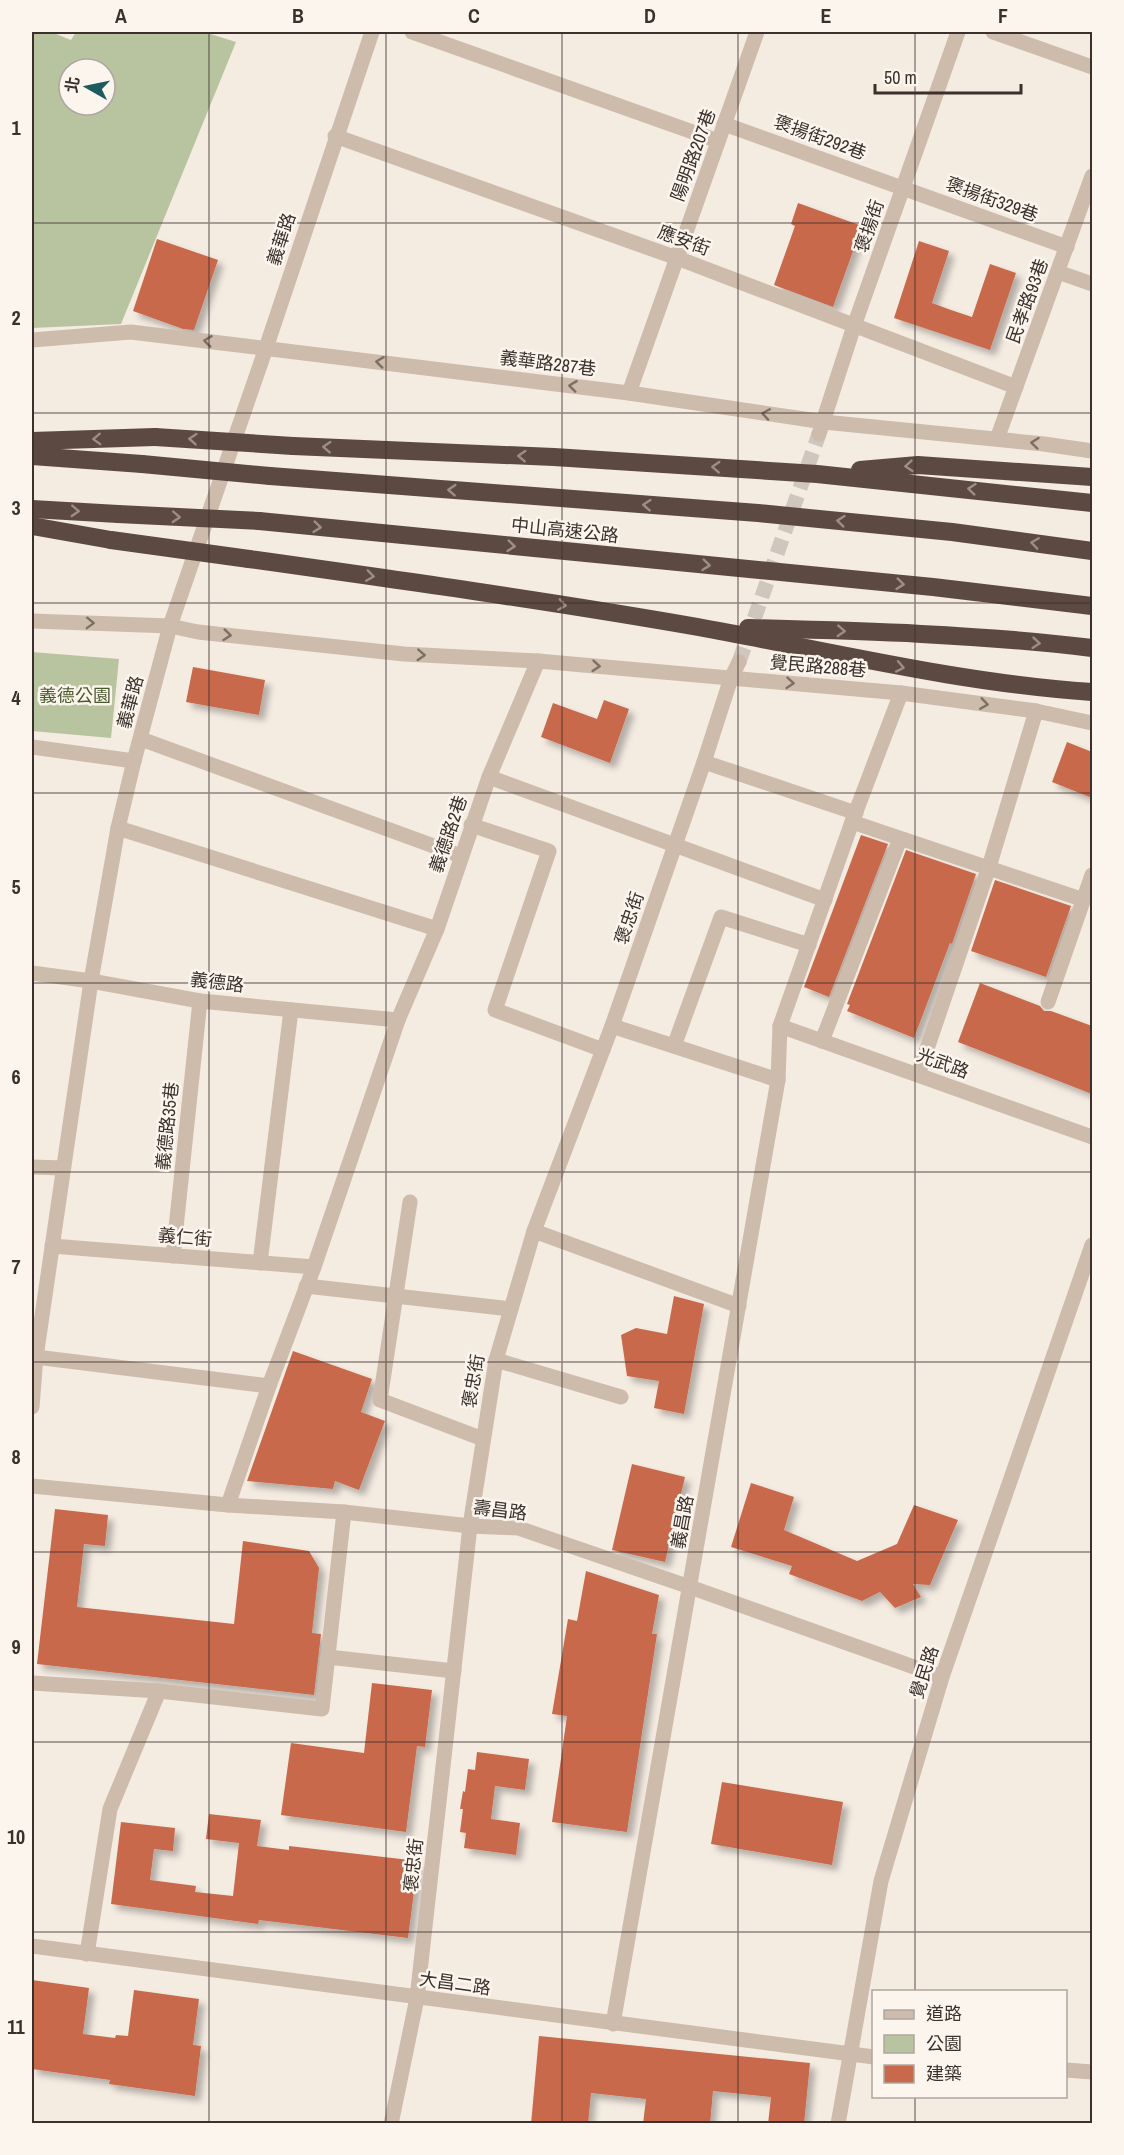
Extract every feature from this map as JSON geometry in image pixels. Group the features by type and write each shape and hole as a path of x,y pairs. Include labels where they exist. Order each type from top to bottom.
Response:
{"highway":[{"path":"32,441 155,437 293,446 554,457 817,474 1092,503"},
{"name":"中山高速公路","path":"32,456 758,513 952,532 1092,551"},
{"path":"817,474 918,465 1092,477"},
{"name":"中山高速公路","path":"32,509 259,521 910,585 1092,606"},
{"path":"32,526 111,540 418,582 699,627 939,674 1092,692"},
{"path":"699,627 832,630 974,637 1092,648"}],"street":[{"name":"義華路","path":"32,1407 36,1357 91,981 118,828 134,761 170,626 372,32"},
{"path":"412,32 718,141"},
{"name":"陽明路207巷","path":"629,393 757,32"},
{"name":"褒揚街","path":"821,428 854,326 958,32"},
{"path":"993,32 1092,67"},
{"name":"褒揚街292巷","path":"724,124 903,188"},
{"name":"應安街","path":"335,136 677,258 1016,387"},
{"name":"民孝路93巷","path":"997,439 1092,176"},
{"name":"褒揚街329巷","path":"903,188 1067,247"},
{"path":"1058,272 1092,284"},
{"name":"義華路287巷","path":"32,340 130,332 629,393 821,428 997,439 1092,451"},
{"name":"覺民路288巷","path":"32,621 170,626 198,632 404,654 538,661 901,693 1036,711 1092,723"},
{"name":"義德路2巷","path":"228,1505 269,1386 314,1267 398,1020 437,929 489,777 538,661"},
{"path":"731,678 739,662"},
{"name":"褒忠街","path":"391,2124 417,1998 470,1526 496,1360 534,1231 612,1026 731,678"},
{"name":"義昌路","path":"613,2024 777,1080 780,1026 854,817 901,693"},
{"path":"918,1075 989,867 1036,711"},
{"path":"141,738 461,856"},
{"path":"32,747 134,761"},
{"path":"704,762 854,817 900,838 1084,900"},
{"path":"489,777 825,900"},
{"path":"471,825 549,851 495,1010 603,1050"},
{"path":"118,828 437,929"},
{"path":"822,1041 900,838"},
{"path":"1048,1002 1092,875"},
{"path":"674,1046 721,917 809,945"},
{"name":"義德路","path":"32,973 91,981 200,1001 398,1020"},
{"name":"義德路35巷","path":"173,1256 200,1001"},
{"path":"260,1263 291,1010"},
{"path":"612,1026 777,1080"},
{"name":"光武路","path":"780,1026 1092,1137"},
{"path":"32,1167 63,1168"},
{"path":"410,1202 380,1400 483,1439"},
{"path":"534,1231 739,1306"},
{"name":"覺民路","path":"838,2124 881,1881 942,1677 1092,1245"},
{"name":"義仁街","path":"52,1246 314,1267"},
{"path":"306,1287 511,1309"},
{"path":"36,1357 269,1386"},
{"path":"496,1360 621,1397"},
{"name":"壽昌路","path":"32,1486 228,1505 344,1512 470,1526 518,1528 942,1677"},
{"path":"32,1683 159,1691 322,1709 344,1512"},
{"path":"328,1657 454,1671"},
{"path":"87,1954 110,1809 159,1691"},
{"name":"大昌二路","path":"32,1946 872,2057"},
{"path":"1067,2070 1092,2072"}],"green space":[{"path":"32,32 51,32 71,40 76,32 204,32 236,42 121,324 32,328"},
{"name":"義德公園","path":"32,652 119,659 111,738 32,731"}],"building":[{"path":"798,203 862,226 833,307 774,285 795,226 791,224"},
{"path":"157,239 218,260 194,330 183,329 133,311"},
{"path":"919,241 949,251 932,303 972,317 990,264 1016,273 990,350 894,318"},
{"path":"193,667 265,680 259,715 186,702"},
{"path":"604,700 629,709 610,763 541,737 553,703 597,719"},
{"path":"1067,742 1092,752 1092,798 1052,782"},
{"path":"861,835 888,844 829,997 804,987"},
{"path":"906,850 976,874 952,944 950,943 914,1038 847,1011 850,1005 847,1004"},
{"path":"995,880 1071,906 1046,977 971,951"},
{"path":"980,983 1040,1006 1044,1011 1051,1011 1092,1026 1092,1094 958,1042"},
{"path":"674,1296 704,1304 684,1414 654,1408 659,1381 627,1376 621,1335 636,1328 667,1334"},
{"path":"293,1351 372,1379 361,1412 385,1421 359,1490 335,1481 333,1489 247,1481"},
{"path":"632,1464 685,1477 665,1562 612,1550"},
{"path":"751,1483 794,1497 784,1530 857,1561 897,1544 914,1505 958,1520 930,1585 913,1584 921,1597 895,1608 880,1592 862,1601 789,1574 792,1566 731,1547"},
{"path":"55,1509 108,1515 105,1546 84,1544 77,1607 234,1624 243,1541 309,1551 319,1568 312,1633 321,1634 314,1695 37,1664"},
{"path":"586,1571 659,1595 652,1634 657,1634 627,1832 552,1822 567,1716 552,1714 568,1619 577,1621"},
{"path":"372,1683 432,1690 425,1747 417,1746 406,1832 281,1815 291,1743 364,1753"},
{"path":"477,1752 529,1759 525,1790 495,1786 491,1819 520,1823 516,1855 464,1848 466,1833 460,1832 463,1809 460,1809 468,1769 475,1770"},
{"path":"722,1782 843,1802 832,1865 711,1844"},
{"path":"209,1814 261,1820 257,1846 289,1850 289,1846 418,1861 408,1938 259,1920 258,1924 111,1904 121,1822 175,1828 173,1851 154,1849 150,1880 196,1886 195,1892 233,1896 239,1843 206,1839"},
{"path":"32,1980 89,1988 83,2034 115,2038 116,2035 128,2036 134,1990 199,1999 193,2045 201,2046 195,2096 109,2084 110,2080 32,2069"},
{"path":"539,2036 810,2063 804,2124 768,2124 771,2097 713,2091 710,2124 643,2124 646,2099 591,2093 588,2124 531,2124"}],"tunnel":[{"path":"739,662 819,434"}]}
